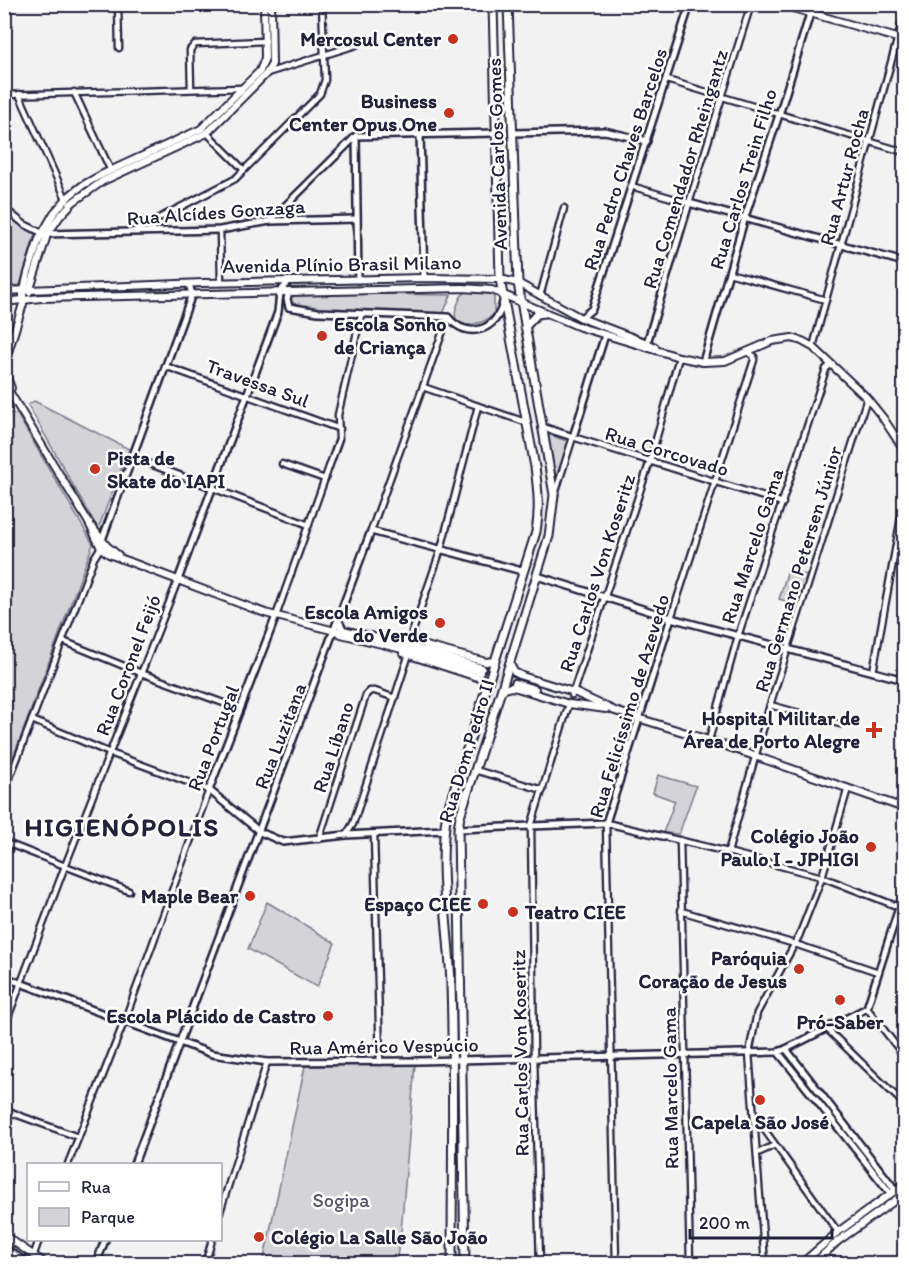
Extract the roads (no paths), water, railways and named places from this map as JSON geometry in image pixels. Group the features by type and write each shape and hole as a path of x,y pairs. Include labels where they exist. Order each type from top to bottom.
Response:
{"main road":[{"path":"4,365 28,289 32,258 54,213 68,202 83,185 204,131 266,74 272,64 264,4"},
{"path":"204,131 263,65 271,4"},
{"name":"Avenida Carlos Gomes","path":"493,4 500,279 525,422"},
{"name":"Avenida Carlos Gomes","path":"508,4 518,284 554,495"},
{"path":"779,4 901,39"},
{"name":"Avenida Plínio Brasil Milano","path":"4,291 289,281 500,279 518,284 581,318 647,343 663,352"},
{"name":"Avenida Plínio Brasil Milano","path":"4,302 192,294 463,288 492,290 503,298 521,302 580,327 703,362 725,361 749,353 772,341 792,338 813,347 867,398 904,450"},
{"path":"525,327 537,314 545,313"},
{"path":"4,370 15,400"},
{"path":"4,383 89,523 101,548 109,554 276,616 368,641 494,662"},
{"path":"4,397 15,400"},
{"name":"Rua Dom Pedro II","path":"452,1263 453,1060 451,981 444,883 444,830 447,812 536,532 539,498 525,422"},
{"name":"Rua Dom Pedro II","path":"465,1263 458,829 460,816 549,536 554,495"},
{"path":"89,523 102,540 126,560"},
{"path":"339,622 343,630"},
{"path":"335,631 343,630 396,642 480,678 487,686"},
{"path":"409,648 481,670"},
{"path":"510,663 514,672 573,693 593,705"},
{"path":"573,693 516,681 709,740 904,808"},
{"path":"501,691 510,687 517,688 569,704 593,705"},
{"path":"801,1263 838,1232 904,1184"},
{"path":"813,1263 901,1198"},
{"path":"4,1235 46,1263"},
{"path":"4,1248 28,1263"}],"street":[{"path":"118,4 119,48"},
{"path":"131,233 235,179 320,94 325,80 322,4"},
{"name":"Rua Pedro Chaves Barcelos","path":"581,318 592,309 690,4"},
{"name":"Rua Comendador Rheingantz","path":"647,343 688,203 751,4"},
{"name":"Rua Carlos Trein Filho","path":"703,362 745,218 813,4"},
{"name":"Rua Artur Rocha","path":"813,347 869,142 901,39 904,15"},
{"path":"191,89 191,46 268,40"},
{"path":"266,74 356,45"},
{"path":"667,80 904,152"},
{"path":"4,94 242,88"},
{"path":"74,92 112,173"},
{"path":"19,94 68,202"},
{"path":"204,131 244,170"},
{"path":"513,133 605,131 647,141"},
{"path":"270,222 356,136 495,133"},
{"path":"420,135 424,279"},
{"path":"356,136 358,280"},
{"path":"631,186 904,262"},
{"path":"4,208 24,224 44,234"},
{"path":"540,296 564,208"},
{"name":"Rua Alcídes Gonzaga","path":"44,234 220,230 270,222 357,219"},
{"path":"220,230 221,283"},
{"path":"729,273 826,300"},
{"path":"280,292 289,281"},
{"path":"4,793 94,558 101,548 192,294 189,284"},
{"name":"Rua Coronel Feijó","path":"4,1028 247,396 278,312 280,292"},
{"path":"289,292 287,299 289,307"},
{"path":"278,312 289,307 308,312 448,317 465,330 486,327 496,321 501,313 503,298"},
{"name":"Rua Portugal","path":"68,1163 124,1022 276,616 339,439 338,415 361,315"},
{"name":"Rua Luzitana","path":"134,1163 339,622 448,317"},
{"name":"Rua Dom Pedro II","path":"554,495 605,335"},
{"name":"Rua Felicíssimo de Azevedo","path":"616,1263 606,823 754,360 754,356 749,353"},
{"name":"Rua Carlos Von Koseritz","path":"573,693 650,461 679,357"},
{"name":"Rua Marcelo Gama","path":"709,740 738,636 826,369 831,364"},
{"name":"Travessa Sul","path":"165,366 340,429"},
{"path":"423,387 525,422"},
{"name":"Rua Germano Petersen Júnior","path":"728,852 770,705 867,398"},
{"path":"346,835 353,824 395,698 441,549 478,406"},
{"path":"899,441 904,422"},
{"name":"Rua Corcovado","path":"542,428 783,503"},
{"path":"132,457 309,525"},
{"path":"282,464 325,479"},
{"path":"873,672 904,501"},
{"path":"371,531 522,571"},
{"path":"537,576 671,618 904,680"},
{"path":"63,641 141,674 240,709"},
{"name":"Rua Líbano","path":"319,839 366,694 369,691 375,691 395,698"},
{"name":"Rua Carlos Von Koseritz","path":"540,1263 531,826 569,704"},
{"path":"770,705 840,724"},
{"path":"32,720 110,753 209,790 260,832 283,842 346,835 444,830"},
{"path":"475,770 543,790"},
{"path":"765,1263 749,1053 757,1013 795,944 822,878 848,788"},
{"path":"458,829 606,823 728,852 822,878 899,907"},
{"path":"353,824 360,834"},
{"path":"374,834 380,1062"},
{"name":"Rua Marcelo Gama","path":"680,840 690,1263"},
{"path":"4,842 129,891"},
{"path":"904,892 867,1008 904,1056"},
{"path":"681,911 795,944 878,972"},
{"name":"Rua Américo Vespúcio","path":"4,977 212,1054 267,1062 380,1062 778,1052 867,1008"},
{"path":"826,1028 904,1104"},
{"path":"786,1049 816,1095"},
{"path":"778,1052 816,1095 893,1192 901,1198 904,1209"},
{"path":"222,1206 267,1062"},
{"path":"799,1078 804,1074"},
{"path":"4,1110 78,1137"},
{"path":"754,1116 838,1232"},
{"path":"758,1153 775,1145"},
{"path":"34,1254 38,1241"},
{"path":"96,1263 104,1241"},
{"path":"205,1263 211,1241"},
{"path":"823,1254 834,1263"}],"tunnel":[{"path":"482,668 517,678"},
{"path":"480,672 515,683"}],"place":[{"name":"Mercosul Center","path":"453,39"},
{"name":"Business Center Opus One","path":"449,113"},
{"name":"Escola Sonho de Criança","path":"322,336"},
{"name":"Pista de Skate do IAPI","path":"95,469"},
{"name":"Escola Amigos do Verde","path":"440,623"},
{"name":"Hospital Militar de Área de Porto Alegre","path":"874,730"},
{"name":"Colégio João Paulo I - JPHIGI","path":"871,847"},
{"name":"Maple Bear","path":"250,896"},
{"name":"Espaço CIEE","path":"483,904"},
{"name":"Teatro CIEE","path":"513,912"},
{"name":"Paróquia Coração de Jesus","path":"799,969"},
{"name":"Pró-Saber","path":"840,1000"},
{"name":"Escola Plácido de Castro","path":"328,1016"},
{"name":"Capela São José","path":"760,1100"},
{"name":"Colégio La Salle São João","path":"259,1237"}],"district":[{"name":"HIGIENÓPOLIS","path":"122,827"}],"park label":[{"name":"Sogipa","path":"341,1200"}]}
